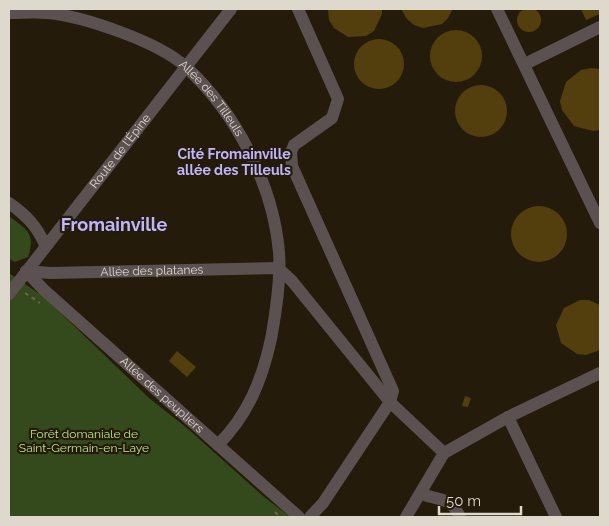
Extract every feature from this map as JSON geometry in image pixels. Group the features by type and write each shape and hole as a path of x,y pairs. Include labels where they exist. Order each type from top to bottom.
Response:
{"street":[{"name":"Route de l'Épine","path":"9,294 45,245 231,9"},
{"path":"298,9 338,99 332,118 294,145 291,152 292,166 393,391 390,402 323,503 310,517"},
{"path":"497,9 600,223"},
{"name":"Allée des Tilleuls","path":"9,13 47,13 90,21 148,44 185,66 210,93 237,129 255,164 266,194 279,253 274,324 260,378 248,408 218,444"},
{"path":"525,64 600,26"},
{"path":"9,203 23,213 39,229 45,245"},
{"path":"278,268 292,281 390,402 444,453"},
{"name":"Allée des platanes","path":"26,271 50,273 278,268"},
{"name":"Allée des peupliers","path":"26,271 44,290 299,517"},
{"path":"406,517 444,453 508,417 600,373"},
{"path":"508,417 556,517"},
{"path":"421,494 437,500 447,500 455,506 460,517"}],"green space":[{"path":"9,216 25,229 31,242 28,257 15,262 9,259"},
{"name":"Forêt domaniale de Saint-Germain-en-Laye","path":"9,273 44,297 149,398 187,428 263,496 290,517 9,517"}],"building":[{"path":"529,8 538,11 541,20 538,29 529,32 520,29 517,20 520,11"},
{"path":"328,9 382,9 382,14 374,31 366,36 348,37 334,28 329,20"},
{"path":"401,9 453,9 442,24 423,28 414,25 407,19"},
{"path":"581,9 599,9 600,14 586,20"},
{"path":"451,30 461,30 475,37 482,51 482,61 475,75 461,82 451,82 441,78 434,71 430,61 430,51 434,41 441,34"},
{"path":"379,39 388,41 399,50 404,64 402,73 393,84 379,89 370,87 359,78 354,64 356,55 365,44"},
{"path":"600,69 600,130 593,131 574,126 562,110 560,101 566,82 581,70"},
{"path":"481,85 491,87 499,93 505,101 507,111 505,121 499,129 491,135 481,137 471,135 463,129 457,121 455,111 457,101 463,93 471,87"},
{"path":"539,206 554,211 562,219 567,234 562,249 554,257 539,262 524,257 516,249 511,234 516,219 524,211"},
{"path":"580,300 589,300 600,305 600,350 586,355 577,354 561,343 556,325 564,308"},
{"path":"177,351 196,367 187,377 169,361"},
{"path":"465,396 471,398 468,407 462,406"}],"district":[{"name":"Cité Fromainville allée des Tilleuls","path":"234,162"},
{"name":"Fromainville","path":"114,224"}]}
